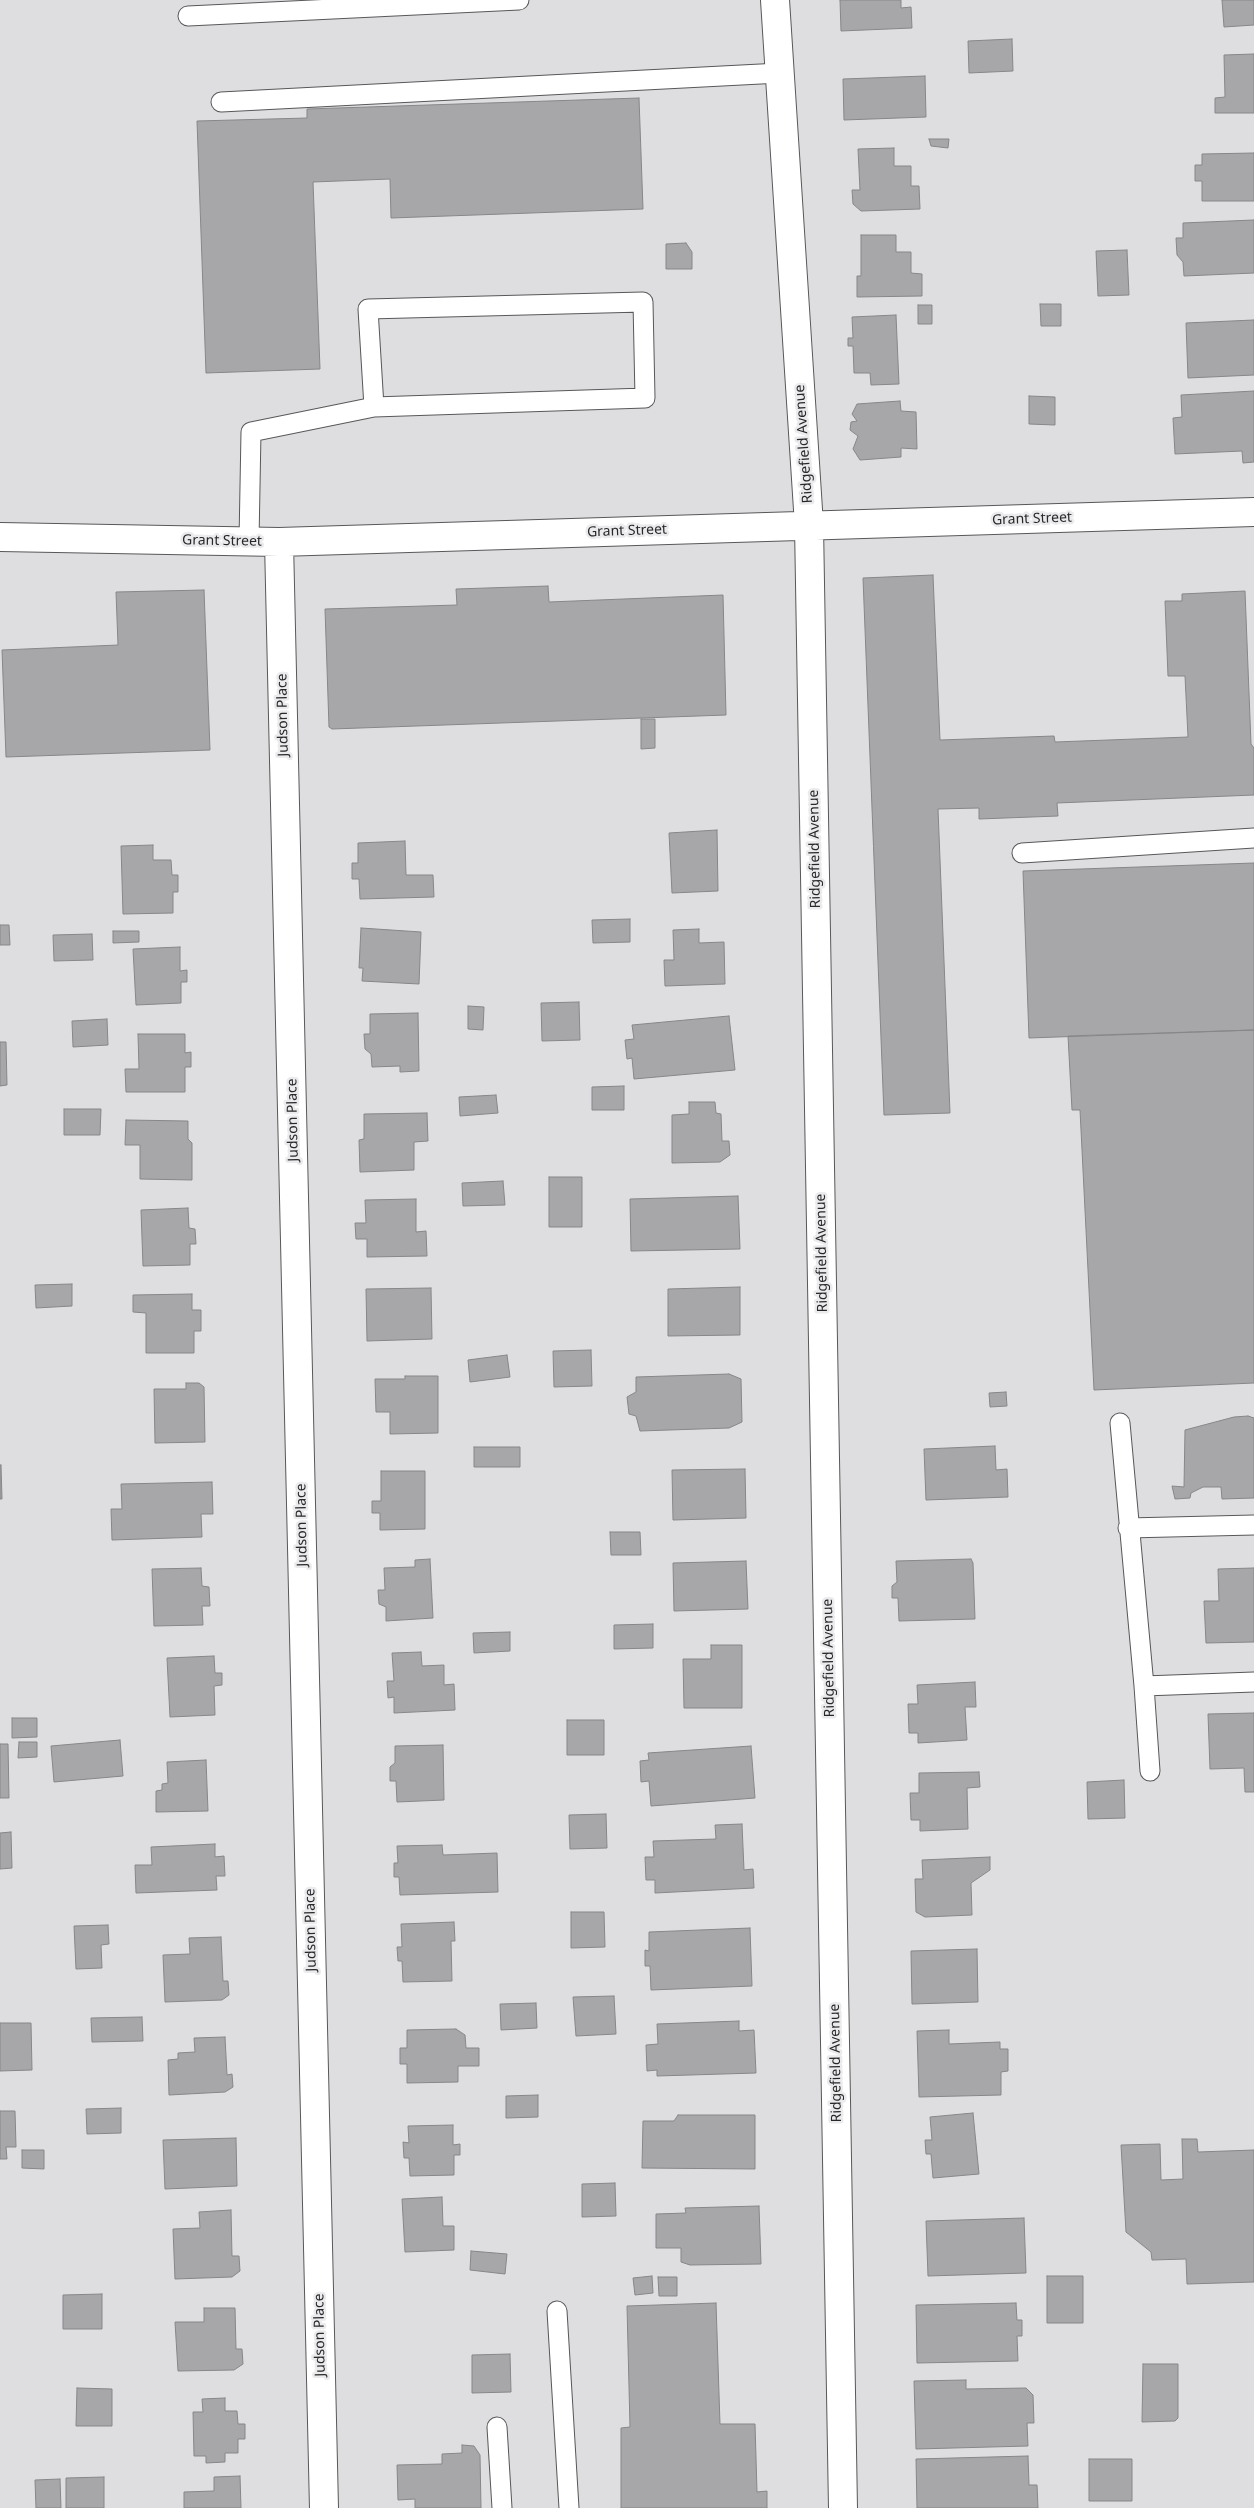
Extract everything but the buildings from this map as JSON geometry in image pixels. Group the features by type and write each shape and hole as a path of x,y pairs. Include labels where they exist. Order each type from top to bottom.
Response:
{"street":[{"name":"Ridgefield Avenue","path":"775,0 810,525 843,2508"},
{"name":"Grant Street","path":"0,537 279,542 1254,512"},
{"name":"Judson Place","path":"279,542 324,2508"}],"lane":[{"path":"188,16 518,0"},
{"path":"221,102 780,73"},
{"path":"249,541 251,432 374,406 645,398 643,302 368,309 374,406"},
{"path":"1022,853 1254,838"},
{"path":"1120,1423 1150,1771"},
{"path":"1128,1528 1254,1525"},
{"path":"1144,1686 1254,1682"},
{"path":"558,2311 568,2508"},
{"path":"497,2427 502,2508"}]}
